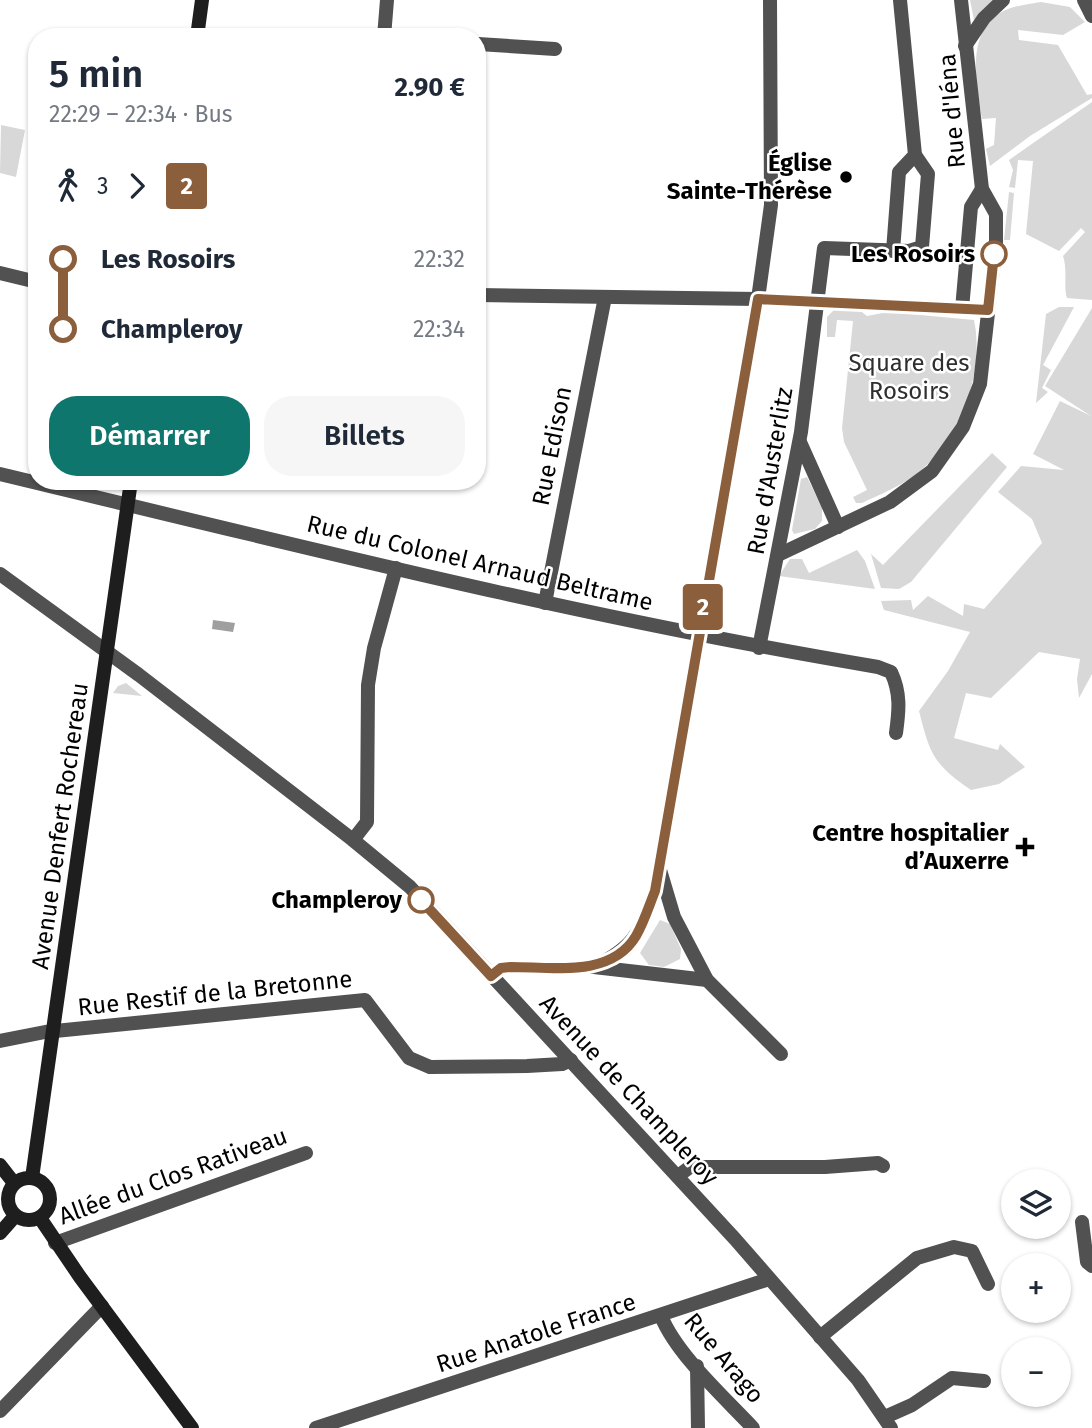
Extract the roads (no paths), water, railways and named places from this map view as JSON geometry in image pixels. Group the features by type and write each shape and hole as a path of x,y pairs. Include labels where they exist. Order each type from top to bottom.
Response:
{"street":[{"path":"198,28 202,0"},
{"path":"385,28 387,0"},
{"path":"594,967 615,956 635,939 655,891 758,299 771,205 770,0"},
{"path":"900,0 915,155 928,174 922,247 893,251 899,172 915,155"},
{"path":"961,0 965,46"},
{"name":"Rue d'Iéna","path":"778,555 890,502 932,471 963,427 980,384 996,214 982,189 965,46 984,18 1003,0"},
{"path":"1084,0 1092,16"},
{"path":"486,45 555,49"},
{"name":"Rue d'Iéna","path":"962,309 971,206 982,189"},
{"name":"Rue d'Austerlitz","path":"759,648 799,441 824,248 893,251"},
{"path":"0,273 28,280"},
{"path":"486,295 758,299 988,310"},
{"name":"Rue Edison","path":"545,603 605,297"},
{"path":"799,441 838,527"},
{"name":"Rue du Colonel Arnaud Beltrame","path":"0,474 28,481"},
{"name":"Rue du Colonel Arnaud Beltrame","path":"68,490 545,603 759,648 891,672 897,685 900,706 896,733"},
{"name":"Avenue Denfert Rochereau","path":"32,1178 130,490"},
{"path":"354,840 367,822 368,685 374,648 396,568"},
{"name":"Avenue de Champleroy","path":"0,574 354,840 410,887 678,1176 820,1336 888,1423"},
{"path":"659,865 674,917 707,980 781,1055"},
{"path":"491,976 501,968 511,967 594,967 707,980"},
{"name":"Rue Restif de la Bretonne","path":"0,1041 52,1032 365,1000 409,1058 430,1068 527,1066 562,1064 571,1060"},
{"name":"Allée du Clos Rativeau","path":"55,1243 306,1153"},
{"path":"678,1176 690,1167 825,1167 878,1163 883,1166"},
{"path":"0,1164 14,1183"},
{"path":"32,1178 44,1183 50,1195 49,1208 40,1218 30,1221 15,1216 10,1211 7,1196 14,1183 32,1178"},
{"path":"0,1233 15,1216"},
{"path":"40,1218 55,1243 187,1426"},
{"path":"1082,1222 1087,1262 1092,1265"},
{"path":"820,1336 917,1258 954,1247 972,1251 988,1284"},
{"name":"Rue Anatole France","path":"316,1428 769,1279"},
{"path":"0,1411 102,1306"},
{"name":"Rue Arago","path":"661,1316 666,1327 696,1366 753,1428"},
{"path":"696,1366 698,1428"},
{"path":"888,1423 953,1378 984,1381"}],"place":[{"name":"Église Sainte-Thérèse","path":"846,177"},
{"name":"Les Rosoirs","path":"994,254"},
{"name":"Centre hospitalier d’Auxerre","path":"1025,847"},
{"name":"Champleroy","path":"421,900"}],"park label":[{"name":"Square des Rosoirs","path":"909,377"}]}
